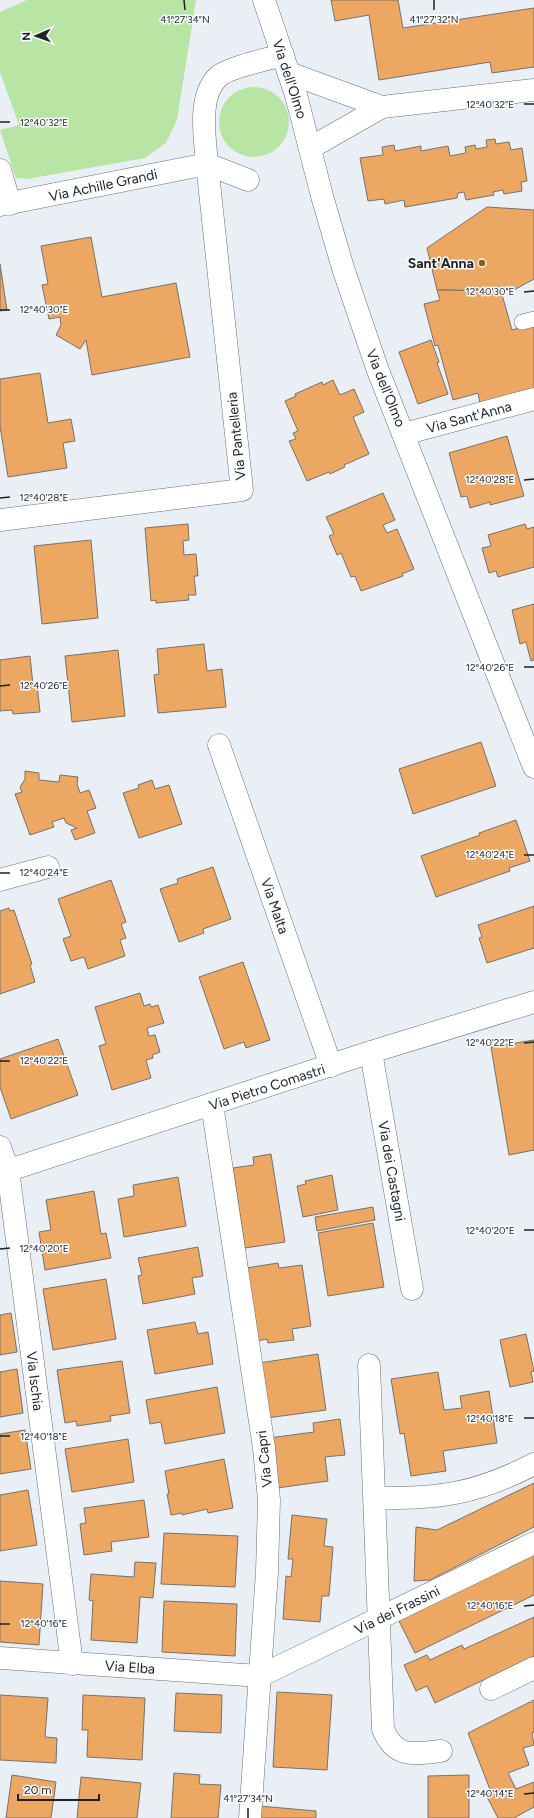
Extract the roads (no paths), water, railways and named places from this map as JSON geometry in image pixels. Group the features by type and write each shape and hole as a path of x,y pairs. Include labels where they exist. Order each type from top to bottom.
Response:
{"street":[{"name":"Via dell'Olmo","path":"264,0 286,64 328,218 351,295 377,368 534,767"},
{"path":"248,180 207,164 203,116 209,92 219,75 229,70 286,64 382,107"},
{"path":"310,148 382,107 534,90"},
{"name":"Via Achille Grandi","path":"5,205 207,164"},
{"name":"Via Pantelleria","path":"0,520 242,490 207,164"},
{"path":"0,170 5,205"},
{"name":"Via Sant'Anna","path":"404,434 534,399"},
{"name":"Via Malta","path":"219,746 331,1066"},
{"path":"0,880 48,867"},
{"name":"Via Pietro Comastri","path":"4,1172 372,1052 534,1002"},
{"name":"Via dei Castagni","path":"372,1052 412,1290"},
{"name":"Via Capri","path":"212,1104 262,1435 267,1481 269,1526 267,1572 250,1818"},
{"name":"Via Ischia","path":"0,1147 72,1664"},
{"path":"369,1365 382,1721 386,1736 395,1747 407,1753 441,1751"},
{"path":"375,1498 436,1497 462,1493 500,1480 534,1464"},
{"name":"Via dei Frassini","path":"260,1676 534,1542"},
{"name":"Via Elba","path":"0,1658 260,1676"},
{"path":"491,1689 534,1668"}],"place":[{"name":"Sant'Anna","path":"482,263"}]}
